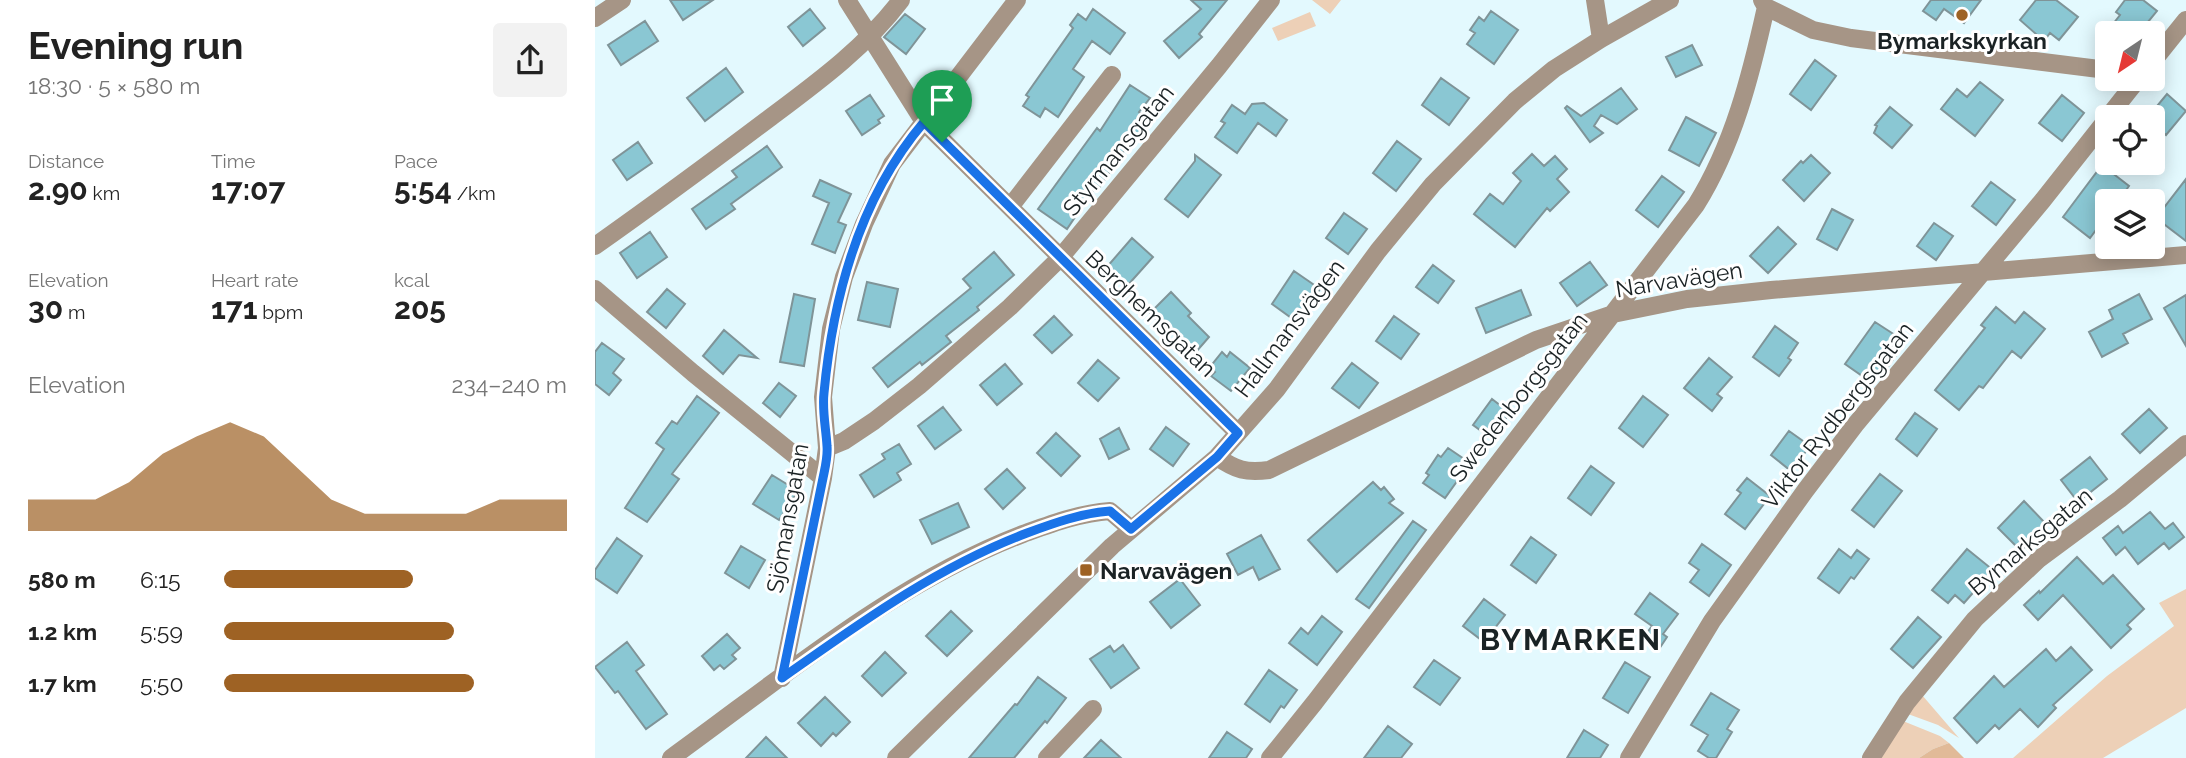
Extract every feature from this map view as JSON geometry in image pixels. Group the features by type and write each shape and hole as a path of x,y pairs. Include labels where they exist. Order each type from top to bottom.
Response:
{"street":[{"path":"595,18 622,0"},
{"name":"Berghemsgatan","path":"847,0 924,122 1238,433"},
{"path":"595,246 705,167 871,37 901,0"},
{"name":"Sjömansgatan","path":"782,678 823,478 827,448 823,397 831,329 843,277 892,164 1017,0"},
{"name":"Styrmansgatan","path":"827,448 844,441 874,421 919,386 1010,307 1060,258 1271,0"},
{"path":"1595,0 1601,39"},
{"name":"Hallmansvägen","path":"895,758 1131,529 1217,457 1277,389 1378,251 1433,184 1514,101 1554,69 1670,0"},
{"path":"1764,3 1813,30 1851,38 2095,68"},
{"name":"Swedenborgsgatan","path":"1270,758 1696,205 1723,157 1737,115 1764,3"},
{"path":"2165,46 2186,20"},
{"path":"1010,207 1112,75"},
{"name":"Viktor Rydbergsgatan","path":"2118,105 2129,91"},
{"name":"Viktor Rydbergsgatan","path":"1629,758 1711,621 1805,491 1855,425 2095,134"},
{"name":"Narvavägen","path":"1217,457 1232,467 1250,472 1269,470 1536,340 1613,314 1687,299 2186,255"},
{"path":"595,289 693,373 823,478"},
{"name":"Bymarksgatan","path":"1871,758 1907,702 1975,619 2039,559 2120,499 2186,444"},
{"path":"671,758 890,602 985,549 1093,512 1110,511 1131,529"},
{"path":"1047,758 1093,709"}],"shaded area":[{"path":"1312,0 1341,0 1330,14"},
{"path":"1310,12 1316,26 1278,41 1272,28"},
{"path":"2186,589 2186,708 2103,758 2013,758 2107,676 2174,626 2159,603"},
{"path":"1922,695 1959,738 1938,725 1908,714"},
{"path":"1903,721 1940,736 1949,743 1919,758 1880,758"},
{"path":"1949,743 1964,758 1919,758 1933,749"}],"building":[{"path":"670,0 713,0 683,20"},
{"path":"1191,0 1227,0 1199,34 1202,37 1179,58 1164,41 1201,9"},
{"name":"Bymarkskyrkan","path":"1931,0 1981,0 1964,23 1944,9 1936,20 1923,11"},
{"path":"2036,0 2056,0 2078,17 2059,40 2050,33 2044,41 2020,20"},
{"path":"2125,0 2143,0 2157,11 2149,21 2115,21 2120,15 2116,12"},
{"path":"810,9 825,28 803,46 788,27"},
{"path":"1093,9 1125,33 1110,54 1092,41 1073,69 1084,77 1058,117 1045,108 1040,117 1023,106 1029,97 1026,95 1073,28 1070,25 1078,14 1086,20"},
{"path":"1491,11 1518,30 1494,64 1467,44 1475,33 1470,30 1479,17 1484,21"},
{"path":"905,14 925,29 906,54 884,37"},
{"path":"645,21 658,41 621,65 608,45"},
{"path":"1692,45 1702,65 1676,77 1666,57"},
{"path":"1815,60 1836,76 1811,110 1790,94"},
{"path":"726,68 743,92 705,121 687,98"},
{"path":"1441,78 1469,98 1449,125 1422,105"},
{"path":"1980,82 2003,100 1975,136 1941,109 1957,89 1967,97"},
{"path":"1130,85 1150,98 1139,112 1149,120 1133,144 1130,142 1099,188 1096,186 1067,229 1038,209 1097,128 1100,131"},
{"path":"1621,88 1637,109 1617,124 1601,115 1594,126 1603,133 1590,142 1565,108 1567,106 1581,116"},
{"path":"2167,94 2186,111 2166,135 2165,105 2158,105"},
{"path":"870,95 884,116 878,120 880,123 862,135 846,111"},
{"path":"2062,95 2084,113 2062,141 2039,123"},
{"path":"1264,103 1287,120 1276,136 1258,123 1237,153 1215,137 1225,123 1221,121 1232,105 1245,114 1252,104"},
{"path":"1890,107 1912,125 1892,148 1874,133 1877,126 1875,125"},
{"path":"1686,117 1716,133 1699,166 1669,150"},
{"path":"1397,141 1421,159 1396,191 1373,173"},
{"path":"638,142 652,163 627,180 613,160"},
{"path":"767,146 782,167 731,204 735,209 706,229 692,209 737,177 732,171"},
{"path":"1532,154 1544,166 1555,156 1567,169 1557,179 1569,192 1550,211 1547,208 1515,247 1474,214 1490,194 1503,204 1521,181 1513,173"},
{"path":"1195,155 1221,175 1188,217 1165,199 1195,161"},
{"path":"1811,155 1830,173 1804,201 1783,180 1801,161 1803,163"},
{"path":"2095,174 2115,175 2129,186 2127,189 2095,189 2095,231 2090,238 2063,217"},
{"path":"1662,176 1684,192 1658,227 1636,210"},
{"path":"2186,179 2186,241 2165,225 2165,206"},
{"path":"820,180 851,194 838,222 846,225 835,253 812,244 829,203 813,196"},
{"path":"1991,182 2015,200 1996,225 1972,206"},
{"path":"1832,209 1853,220 1837,250 1817,239"},
{"path":"1344,213 1367,229 1348,254 1326,238"},
{"path":"1934,223 1953,236 1936,260 1917,246"},
{"path":"1778,227 1796,244 1768,273 1750,256"},
{"path":"650,232 667,257 637,278 620,253"},
{"path":"1132,238 1153,257 1127,286 1106,268"},
{"path":"994,252 1014,275 977,307 979,310 946,336 951,342 888,387 873,368 971,288 963,279"},
{"path":"1590,262 1607,285 1577,306 1560,283"},
{"path":"1433,265 1454,281 1438,303 1416,287"},
{"path":"1294,271 1320,289 1297,322 1272,304"},
{"path":"867,282 898,289 890,327 858,320"},
{"path":"667,289 685,304 666,328 647,312"},
{"path":"1521,290 1531,315 1486,333 1476,308"},
{"path":"1171,292 1191,313 1188,316 1209,337 1196,352 1174,329 1170,334 1150,313"},
{"path":"794,294 815,299 804,366 780,362"},
{"path":"2139,294 2152,319 2123,334 2128,343 2102,357 2089,332 2113,319 2109,310"},
{"path":"2186,295 2186,346 2164,308"},
{"path":"1996,307 2015,323 2024,312 2045,329 2021,358 2012,351 1983,388 1979,386 1959,410 1935,390 1985,328 1981,325"},
{"path":"1054,316 1072,335 1052,353 1034,335"},
{"path":"1394,316 1419,334 1401,359 1376,341"},
{"path":"1875,322 1898,337 1890,349 1897,354 1882,375 1875,370 1868,380 1845,364"},
{"path":"1775,326 1798,343 1788,358 1791,360 1779,376 1753,357"},
{"path":"724,330 757,358 739,355 723,374 703,356"},
{"path":"602,343 624,359 613,373 621,380 609,395 595,384 595,352"},
{"path":"1222,352 1227,357 1230,352 1250,368 1231,391 1211,376 1215,372 1210,367"},
{"path":"1709,358 1732,377 1717,394 1722,398 1712,411 1684,388"},
{"path":"1098,360 1119,378 1098,401 1078,383"},
{"path":"1352,363 1378,383 1359,408 1332,388"},
{"path":"1005,364 1022,384 997,405 980,385"},
{"path":"779,383 796,396 780,417 763,403"},
{"path":"697,396 719,413 672,474 679,479 647,522 625,508 664,449 656,443 672,421 677,424"},
{"path":"1643,396 1668,415 1643,447 1619,428"},
{"path":"1492,399 1510,413 1491,438 1473,425"},
{"path":"943,407 961,430 935,449 918,426"},
{"path":"2149,409 2167,428 2140,453 2122,434"},
{"path":"1915,413 1937,429 1917,456 1896,439"},
{"path":"1166,427 1189,444 1173,466 1150,449"},
{"path":"1119,428 1129,449 1109,459 1100,439"},
{"path":"1789,431 1810,446 1791,471 1771,455"},
{"path":"1056,433 1080,456 1061,476 1037,453"},
{"path":"899,444 911,464 897,473 901,480 874,497 860,475 885,459 882,454"},
{"path":"1448,448 1470,463 1445,498 1423,483 1438,455 1441,457"},
{"path":"2090,457 2107,479 2078,502 2061,480"},
{"path":"1591,466 1614,483 1591,515 1568,498"},
{"path":"1007,469 1025,488 1003,509 985,489"},
{"path":"1880,474 1902,491 1874,527 1852,510"},
{"path":"772,475 798,491 779,520 753,504"},
{"path":"1747,478 1770,496 1745,529 1725,514 1741,493 1737,490"},
{"path":"1373,482 1381,490 1384,487 1394,499 1389,503 1403,513 1337,572 1308,540"},
{"path":"2024,501 2047,525 2021,551 1998,528"},
{"path":"958,503 969,527 932,544 920,520"},
{"path":"2150,512 2165,529 2173,523 2184,537 2169,549 2164,543 2138,564 2125,547 2116,555 2103,538 2118,526 2123,533"},
{"path":"1413,521 1426,530 1369,608 1356,599"},
{"path":"1261,535 1280,569 1259,580 1253,567 1238,575 1227,554"},
{"path":"1531,537 1556,555 1536,583 1511,565"},
{"path":"617,538 642,556 617,593 595,578 595,570"},
{"path":"1702,544 1731,565 1709,596 1690,582 1699,570 1689,563"},
{"path":"741,546 765,560 749,588 725,573"},
{"path":"1839,549 1851,558 1857,550 1869,559 1839,593 1818,578"},
{"path":"1967,549 1993,570 1964,603 1955,595 1948,603 1932,590"},
{"path":"2077,557 2103,584 2113,575 2144,609 2127,625 2131,629 2111,648 2063,595 2038,620 2024,605"},
{"path":"1180,579 1200,605 1171,628 1150,602"},
{"path":"1650,593 1678,614 1663,634 1667,637 1659,649 1643,638 1652,626 1635,614"},
{"path":"1484,599 1505,615 1484,642 1463,626"},
{"path":"951,611 972,631 947,656 926,636"},
{"path":"1322,616 1342,632 1317,665 1289,643 1301,628 1308,634"},
{"path":"1918,617 1941,637 1913,668 1891,649"},
{"path":"727,634 740,648 732,655 736,659 724,669 720,665 714,670 702,656"},
{"path":"627,642 644,665 636,671 667,714 646,729 618,691 615,693 595,667"},
{"path":"1123,645 1139,668 1111,688 1090,659 1110,646 1114,652"},
{"path":"2071,647 2092,670 2053,705 2056,708 2038,727 2020,709 1999,729 1995,725 1977,743 1954,718 1994,676 2004,687 2046,649 2056,661"},
{"path":"885,652 906,673 882,696 862,676"},
{"path":"1434,660 1460,678 1440,705 1414,687"},
{"path":"1625,662 1650,677 1628,713 1603,698"},
{"path":"1269,670 1297,690 1270,722 1245,704"},
{"path":"1038,677 1066,698 1047,723 1045,721 1014,758 969,758 1015,704 1017,705"},
{"path":"1711,693 1739,710 1727,729 1732,732 1716,758 1709,758 1698,751 1708,735 1691,725"},
{"path":"825,697 850,722 836,736 833,733 821,746 798,723"},
{"path":"1388,726 1412,744 1401,758 1364,758"},
{"path":"1584,730 1608,745 1600,758 1567,758"},
{"path":"1227,732 1252,749 1246,758 1209,758"},
{"path":"766,737 787,758 746,758"},
{"path":"1101,740 1121,758 1084,758"}],"place":[{"name":"Bymarkskyrkan","path":"1962,15"},
{"name":"Narvavägen","path":"1086,570"}],"district":[{"name":"BYMARKEN","path":"1571,639"}],"route":[{"path":"924,122 942,142 1238,433 1217,457 1131,529 1110,511 1093,512 985,549 890,602 782,678 823,478 827,448 823,397 831,329 843,277 892,164 910,139 924,122"}]}
